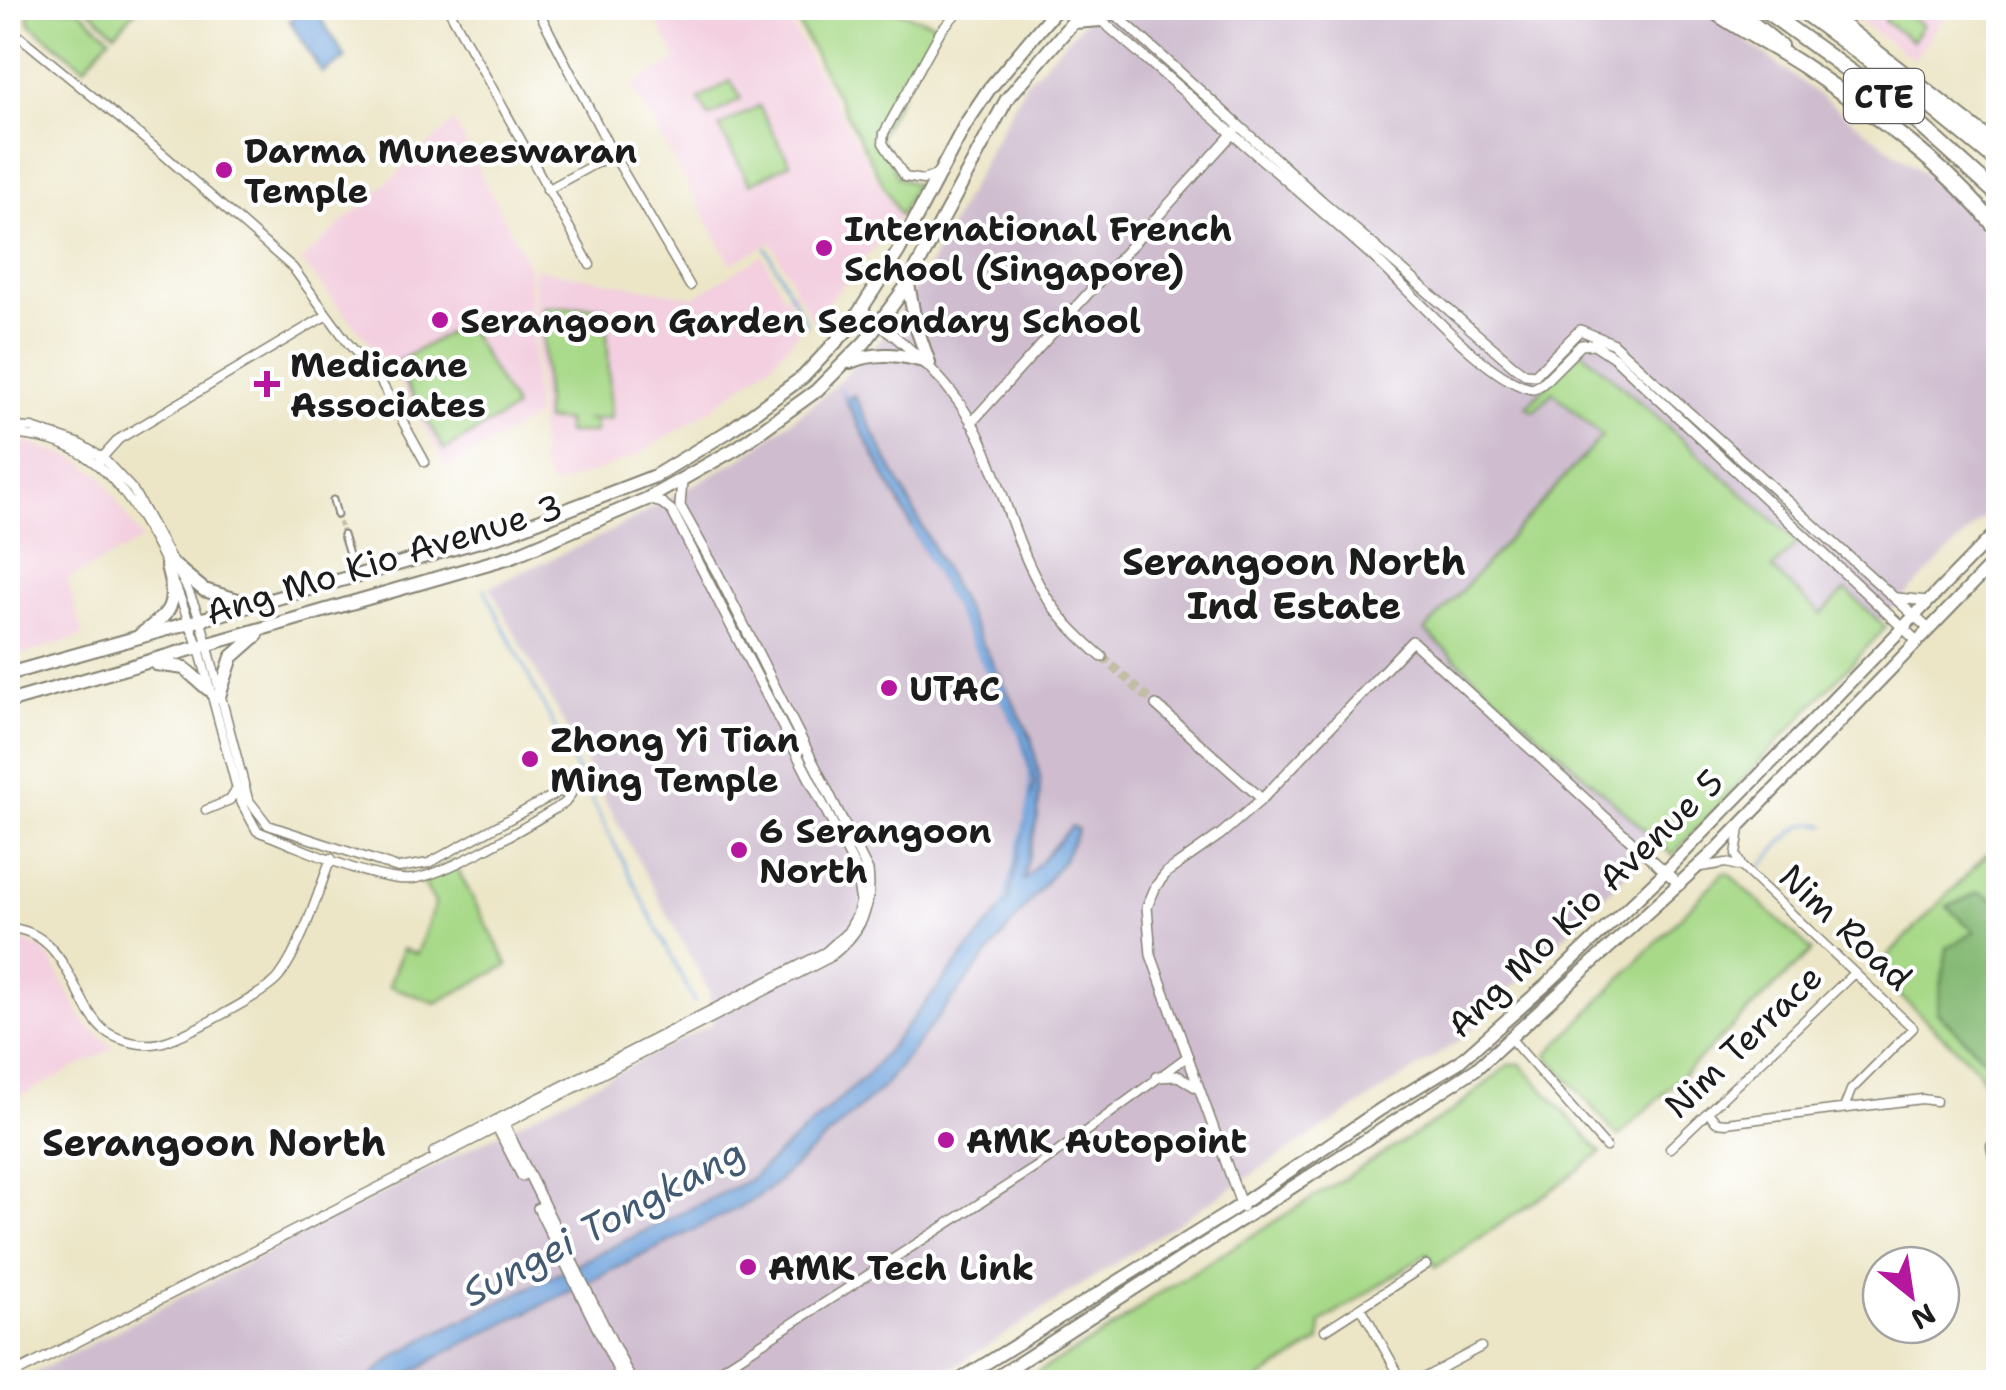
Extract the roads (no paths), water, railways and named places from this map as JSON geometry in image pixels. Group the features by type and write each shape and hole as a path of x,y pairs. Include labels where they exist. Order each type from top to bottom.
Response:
{"highway":[{"name":"Ang Mo Kio Avenue 3","path":"8,674 504,534 655,476 729,432 803,377 850,328 898,252 964,125 1057,8"},
{"name":"Ang Mo Kio Avenue 3","path":"8,702 510,557 647,499 752,436 816,390 879,323 908,284 1011,93 1086,8"},
{"path":"1709,8 1798,63"},
{"path":"1733,8 1798,63 1927,159 1998,230"},
{"name":"CTE","path":"1762,8 1906,112 1998,196"},
{"name":"CTE","path":"1798,8 1919,97 1998,162"},
{"path":"1820,8 1998,147"},
{"path":"1070,24 1109,12"},
{"path":"995,82 1007,80 1011,93"},
{"path":"908,284 929,364"},
{"path":"844,364 879,354 906,355 929,364"},
{"path":"171,566 204,590 254,604"},
{"path":"130,642 160,620 172,605 175,593 171,566"},
{"path":"372,572 369,580 377,596"},
{"path":"138,664 174,664 213,692 232,657 268,628"}],"main road":[{"name":"Ang Mo Kio Avenue 5","path":"956,1382 1241,1204 1458,1062 1666,871 1998,530"},
{"name":"Ang Mo Kio Avenue 5","path":"989,1382 1466,1075 1698,868 1998,558"},
{"path":"991,1360 1010,1369"}],"street":[{"path":"448,8 590,264"},
{"path":"537,8 613,154 690,286"},
{"path":"939,174 923,180 906,177 883,143 884,133 943,28 961,8"},
{"path":"1086,8 1109,12 1510,382 1533,389 1581,344 1594,344 1615,358 1918,642"},
{"path":"8,26 282,258 382,382 425,462"},
{"path":"971,423 1235,130"},
{"path":"1235,130 1525,374 1535,375 1580,330 1612,343 1930,630"},
{"path":"546,190 613,154"},
{"path":"862,309 929,364 971,423 1042,590 1063,620 1102,657"},
{"path":"100,461 118,438 327,315"},
{"path":"8,427 53,433 100,461 125,491 171,566 196,623 204,647 213,692 237,788 258,830 333,854 398,868 429,864 558,792 571,794 552,811 448,867 412,879 377,875 333,854 268,825 257,814 248,799 213,692"},
{"path":"8,436 53,440 100,461"},
{"path":"499,1122 828,958 854,937 868,905 868,871 862,856 680,506 682,481"},
{"path":"9,1375 826,952 848,932 861,902 856,867 672,511 647,499"},
{"path":"333,500 336,516"},
{"path":"343,535 349,555"},
{"path":"1894,597 1928,601"},
{"path":"1888,640 1904,656"},
{"path":"1249,1216 1241,1204 1151,956 1147,907 1167,872 1262,799 1412,641 1680,884"},
{"path":"1156,705 1262,799"},
{"path":"206,810 230,800 237,788"},
{"path":"545,799 552,811"},
{"path":"1698,868 1726,863 1742,867 1736,843 1741,824"},
{"path":"8,926 37,934 55,950 93,1018 106,1032 138,1044 160,1043 262,994 276,981 290,960 333,854"},
{"name":"Nim Road","path":"1742,867 1913,1028 1851,1090 1844,1108"},
{"name":"Nim Terrace","path":"1670,1148 1854,973"},
{"path":"1510,1038 1606,1146"},
{"path":"702,1382 1044,1162 1188,1056"},
{"path":"1156,1077 1178,1076 1199,1089"},
{"path":"1708,1112 1716,1122 1726,1123 1936,1100"},
{"path":"499,1122 624,1382"},
{"path":"1992,1146 1998,1186"},
{"path":"1325,1330 1426,1265"},
{"path":"590,1306 632,1382"},
{"path":"1361,1307 1403,1382"},
{"path":"1416,1382 1481,1347"}],"water":[{"path":"314,8 346,58 322,73 289,20"},
{"path":"854,395 1031,737 1040,779 1038,815 1023,881 1072,826 1078,830 1063,860 882,1088 771,1187 750,1202 443,1354 398,1382 364,1382 428,1337 749,1180 867,1075 1008,901 1034,781 1021,736 845,399"}],"waterway":[{"path":"766,248 807,325"},
{"path":"841,389 847,401"},
{"path":"913,528 1019,733 1030,773 1029,805 1002,909"},
{"path":"484,588 695,1003"},
{"path":"1762,866 1798,828 1816,823 1826,826"}],"tunnel":[{"path":"337,515 343,535"},
{"path":"1102,657 1156,705"}],"place":[{"name":"Darma Muneeswaran Temple","path":"224,170"},
{"name":"International French School (Singapore)","path":"824,248"},
{"name":"Serangoon Garden Secondary School","path":"440,320"},
{"name":"Medicane Associates","path":"267,384"},
{"name":"UTAC","path":"889,688"},
{"name":"Zhong Yi Tian Ming Temple","path":"530,759"},
{"name":"6 Serangoon North","path":"739,850"},
{"name":"AMK Autopoint","path":"946,1140"},
{"name":"AMK Tech Link","path":"748,1267"}],"district":[{"name":"Serangoon North Ind Estate","path":"1294,583"},
{"name":"Serangoon North","path":"214,1142"}],"water label":[{"name":"Sungei Tongkang","path":"603,1222"}]}
